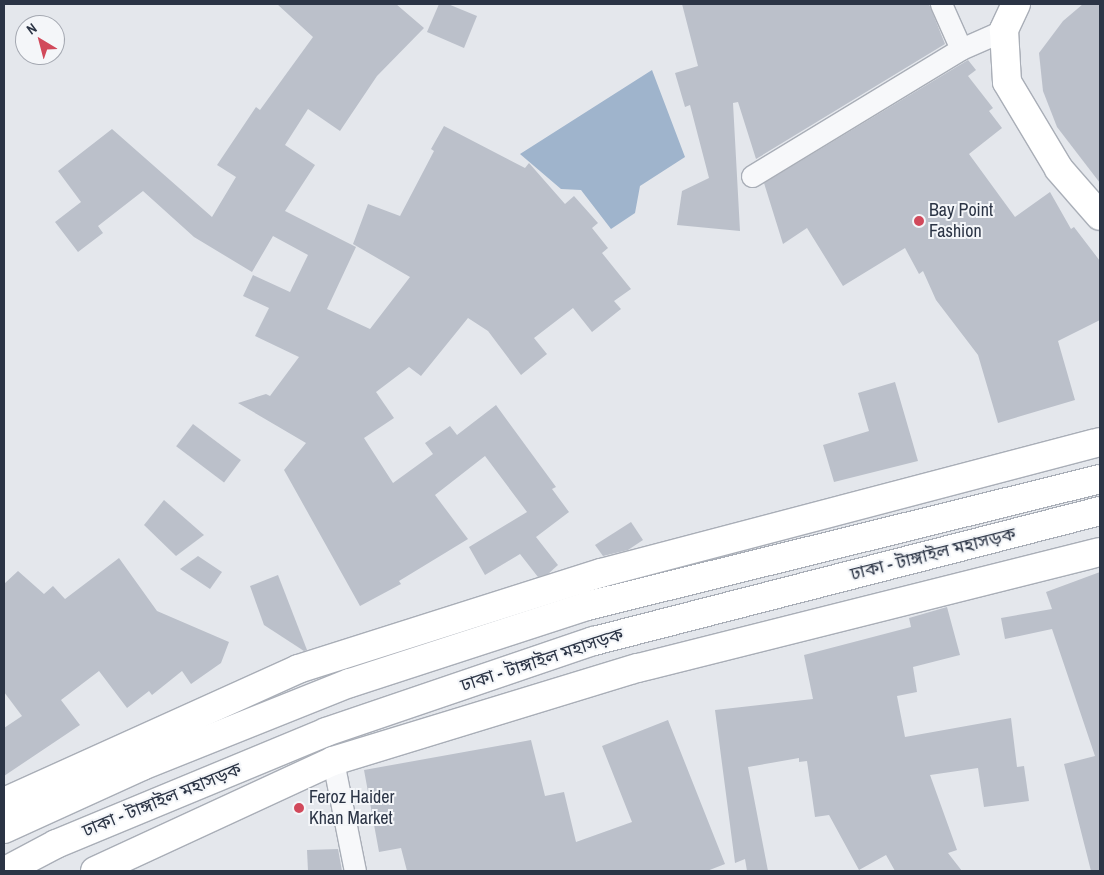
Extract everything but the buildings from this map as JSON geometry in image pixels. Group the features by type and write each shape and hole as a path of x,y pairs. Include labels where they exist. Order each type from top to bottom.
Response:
{"main road":[{"path":"1016,4 1004,30 1007,82 1059,169 1100,216"},
{"path":"4,802 308,666 601,573 1100,442"},
{"name":"ঢাকা - টাঙ্গাইল মহাসড়ক","path":"4,829 142,766 350,683 577,609 1100,479"},
{"name":"ঢাকা - টাঙ্গাইল মহাসড়ক","path":"5,871 56,844 326,732 594,641 1100,511"},
{"path":"95,871 333,761 638,668 1100,552"}],"street":[{"path":"942,4 961,48"},
{"path":"752,176 961,48 1004,30"},
{"path":"333,761 354,871"}],"water":[{"path":"652,70 685,157 640,186 635,213 611,229 581,190 561,189 520,154"}],"place":[{"name":"Bay Point Fashion","path":"919,221"},
{"name":"Feroz Haider Khan Market","path":"299,808"}]}
